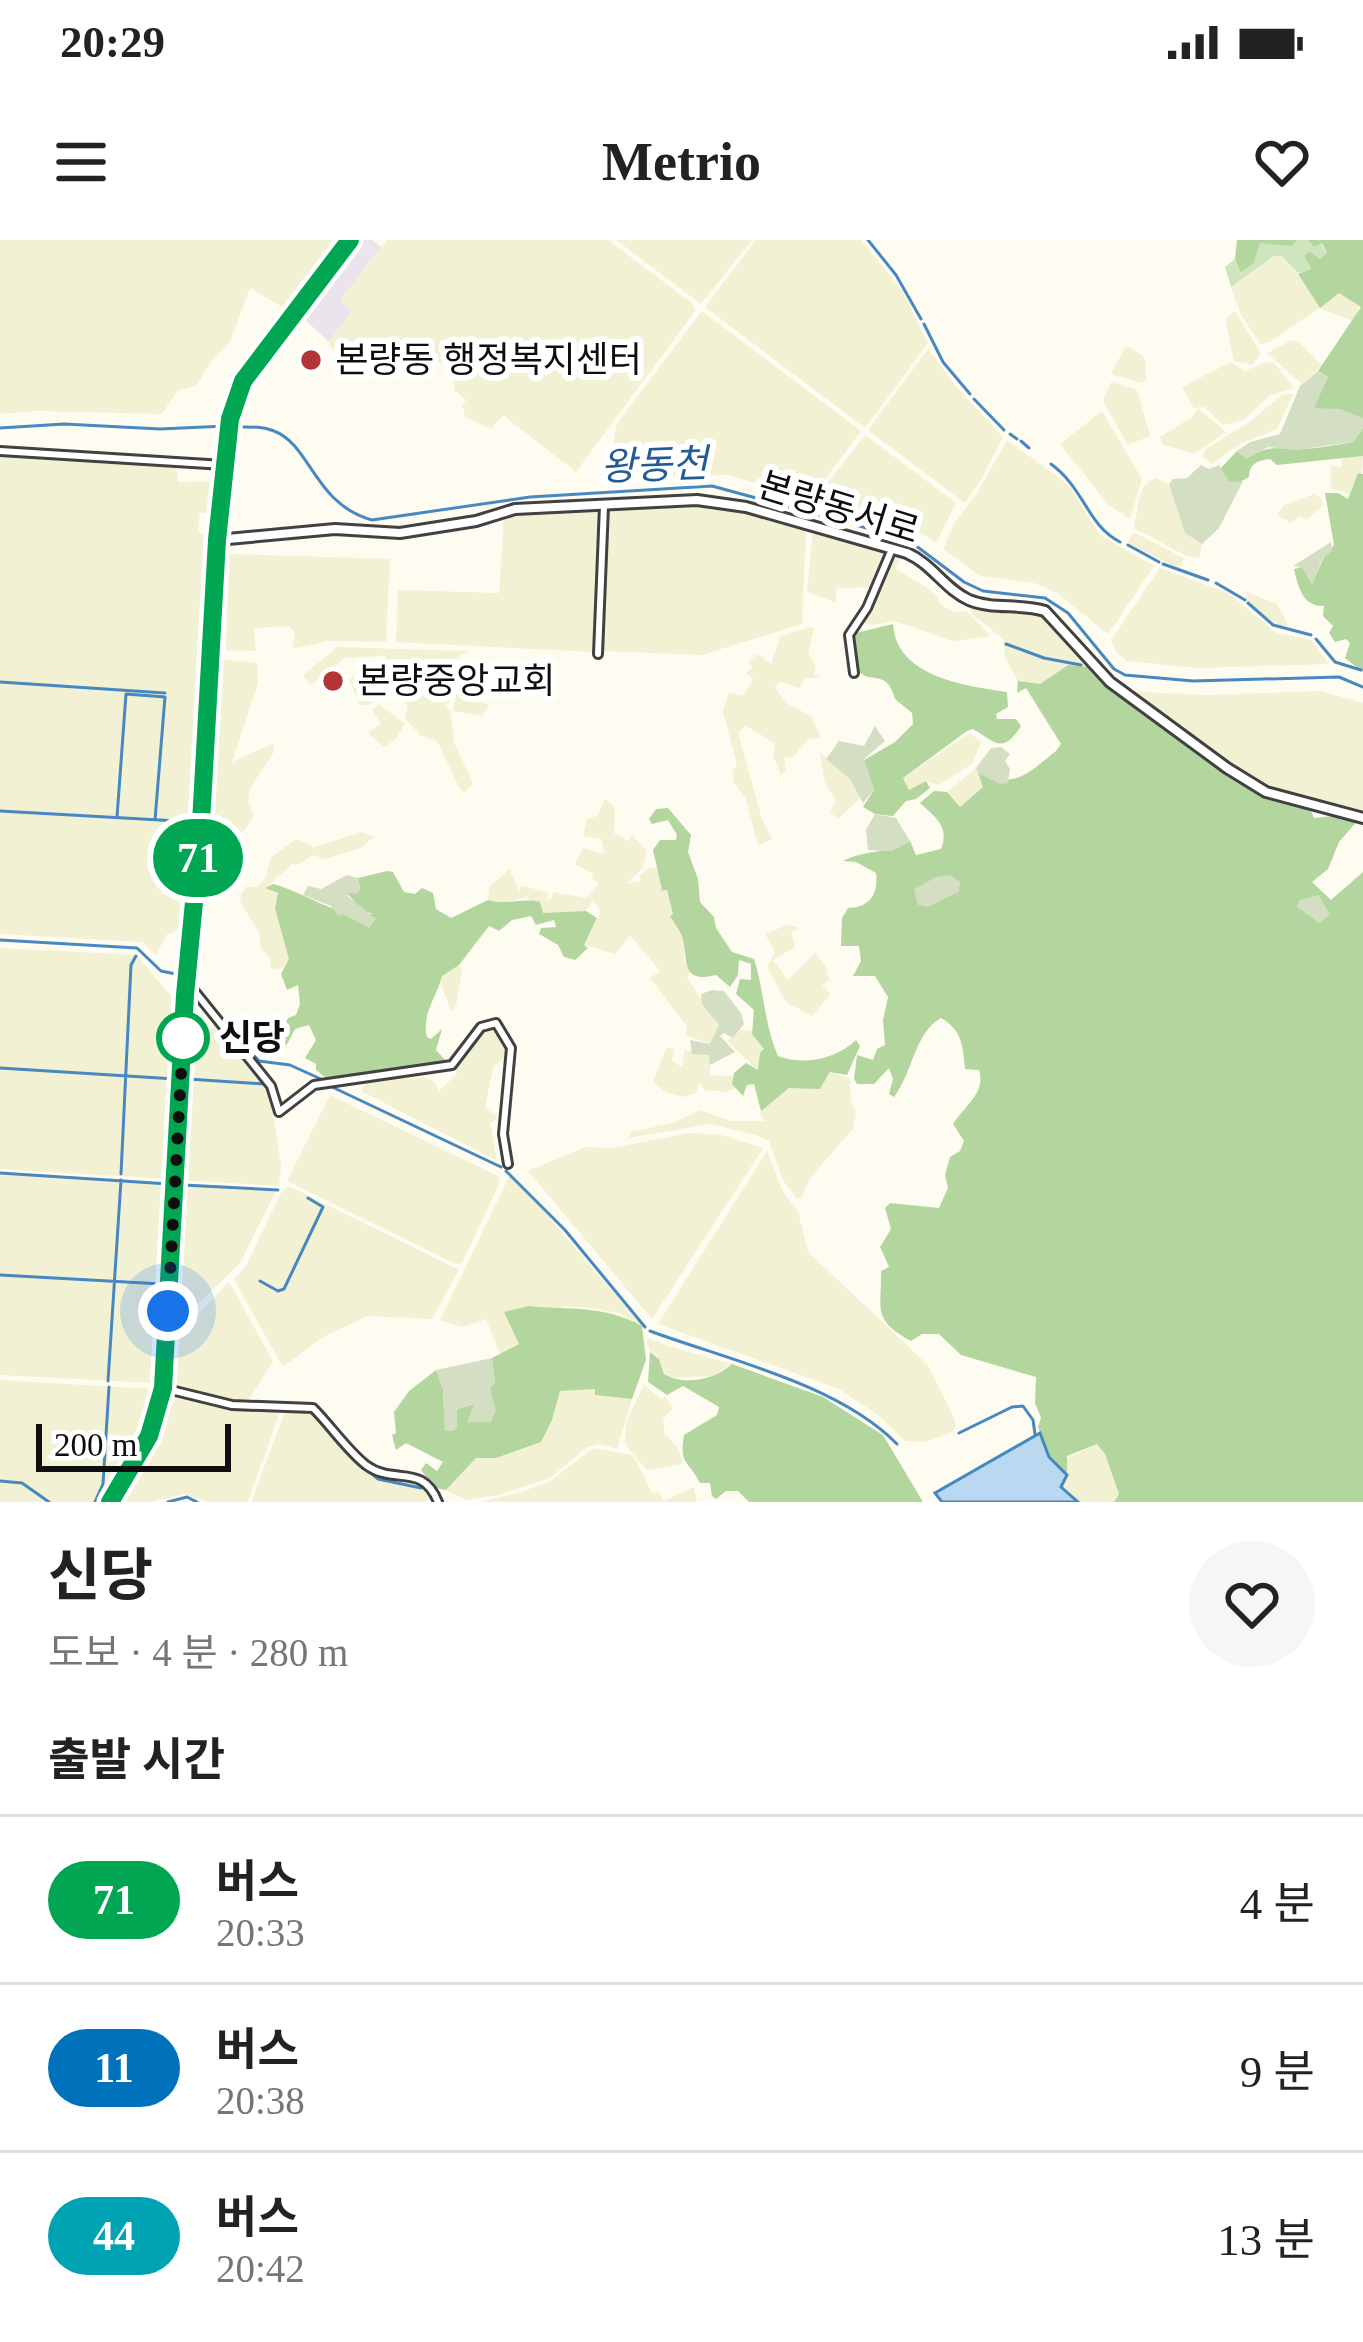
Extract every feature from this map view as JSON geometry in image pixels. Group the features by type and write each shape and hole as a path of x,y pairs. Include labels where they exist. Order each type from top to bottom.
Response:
{"main road":[{"path":"110,1502 149,1436 163,1388 186,981 229,428 243,381 350,240"}],"street":[{"path":"0,452 224,465"},
{"name":"본량동서로","path":"217,540 335,529 400,532 476,521 515,509 711,500 892,549 927,564 955,592 973,602 1036,608 1053,615 1118,688 1266,792 1363,818"},
{"path":"598,654 604,505"},
{"path":"854,674 849,635 867,608 892,549"},
{"path":"186,981 272,1086 279,1112 314,1085 452,1065 482,1027 496,1023 511,1048 502,1134 508,1164"},
{"path":"163,1388 232,1406 314,1408 364,1464 381,1473 418,1477 438,1502"}],"shaded area":[{"path":"356,240 372,240 381,247 340,301 352,311 329,342 300,315"}],"green space":[{"path":"0,240 342,240 289,311 250,288 230,342 197,385 177,391 162,414 0,414"},
{"path":"387,240 608,240 693,304 695,311 576,472 503,415 491,429 466,418 462,406 466,400 454,390 456,361 371,364 331,348 329,342 352,312 340,301"},
{"path":"616,240 752,240 701,304"},
{"path":"756,240 861,240 901,289 928,343 865,428 705,307"},
{"path":"1237,240 1298,240 1291,246 1260,243 1253,264 1241,272 1235,259"},
{"path":"1308,240 1314,247 1321,243 1327,254 1320,259 1304,254 1311,270 1298,273 1282,256 1274,256 1231,287 1225,267 1235,259 1241,271 1261,242"},
{"path":"1308,240 1363,240 1363,418 1313,408 1328,377 1318,371 1361,307 1339,293 1320,308 1298,274 1311,269 1304,255 1310,252 1320,259 1327,253 1322,243 1314,247"},
{"path":"1274,256 1289,262 1319,306 1339,293 1361,303 1353,321 1319,308 1260,344 1240,313 1231,287"},
{"path":"702,311 861,431 811,498 727,475 619,478 609,468 617,423"},
{"path":"1235,311 1261,353 1252,365 1234,361 1225,319"},
{"path":"1292,340 1322,365 1302,384 1267,353"},
{"path":"1129,347 1145,358 1146,380 1142,383 1111,374"},
{"path":"928,349 1003,437 965,503 868,430"},
{"path":"1231,362 1245,371 1274,363 1294,388 1270,395 1244,420 1223,425 1204,407 1194,408 1182,387"},
{"path":"1318,371 1328,377 1314,408 1340,409 1363,418 1363,428 1353,442 1297,450 1268,447 1247,459 1237,451 1280,434 1300,386"},
{"path":"1111,382 1137,390 1150,436 1128,445 1103,401"},
{"path":"1283,394 1293,394 1277,429 1240,444 1212,464 1202,456 1207,448"},
{"path":"1198,408 1226,432 1194,454 1162,444 1160,437"},
{"path":"1102,411 1142,479 1130,519 1108,504 1060,444"},
{"path":"1363,428 1363,456 1277,465 1270,459 1255,464 1249,477 1238,483 1229,482 1219,470 1237,451 1247,459 1268,449 1353,442"},
{"path":"865,435 956,503 936,543 915,529 816,498"},
{"path":"1007,440 1069,485 1100,535 1154,566 1108,634 1057,593 1034,583 980,576 943,549"},
{"path":"0,454 176,465 178,482 213,481 212,515 200,512 198,533 212,535 207,692 196,821 184,821 161,894 189,896 187,927 166,935 156,956 143,942 0,934"},
{"path":"1363,456 1362,474 1349,494 1331,488 1331,465 1341,468 1343,458"},
{"path":"1201,465 1209,469 1219,465 1229,482 1243,481 1219,528 1202,544 1185,533 1169,484 1187,478"},
{"path":"1358,473 1363,474 1363,672 1345,658 1350,643 1346,639 1335,642 1329,633 1333,626 1323,616 1324,606 1306,599 1294,569 1302,567 1312,584 1334,545 1325,493 1348,499"},
{"path":"1155,478 1169,484 1185,533 1202,544 1199,558 1186,556 1134,528 1140,494"},
{"path":"1314,494 1323,505 1306,520 1301,516 1289,524 1281,519 1278,513 1284,505"},
{"path":"696,502 724,505 806,529 802,624 702,655 601,651 607,511"},
{"path":"601,513 594,652 396,642 398,590 499,593 504,519"},
{"path":"813,530 886,550 875,587 837,588 835,602 807,592"},
{"path":"1133,532 1184,558 1180,569 1128,543"},
{"path":"1331,542 1332,551 1322,559 1312,585 1302,567 1293,566"},
{"path":"894,553 903,555 895,568 953,612 966,611 987,637 953,641 894,621 861,623"},
{"path":"229,554 390,559 386,642 328,641 292,649 295,632 289,626 254,628 256,651 226,650"},
{"path":"1160,568 1228,593 1277,633 1311,640 1329,664 1197,668 1127,661 1111,640"},
{"path":"1247,592 1277,604 1288,625 1281,627 1265,619 1246,600"},
{"path":"970,608 1040,613 1052,620 1090,667 1067,665 1040,684 1018,681 1005,657 1003,639 972,614"},
{"path":"893,624 897,642 920,667 954,682 1007,692 1008,707 996,714 997,719 1016,719 1021,726 1004,743 973,729 967,731 903,778 909,790 926,781 930,788 906,801 893,816 863,807 874,790 864,760 895,742 913,724 912,713 895,699 887,683 857,668 852,634"},
{"path":"814,628 808,653 816,666 814,674 820,677 804,679 799,688 780,682 775,687 786,703 811,716 821,738 808,739 793,757 784,758 786,770 781,776 773,755 775,743 746,726 738,733 772,839 758,846 746,799 734,783 732,772 737,764 723,712 729,692 742,696 751,684 748,662 757,654 771,664 780,637"},
{"path":"337,647 468,651 454,660 431,662 389,691 399,688 449,695 450,703 444,704 451,713 454,742 473,784 465,792 437,741 421,736 405,719 408,705 387,692 369,705 360,705 349,679 388,663 385,656 345,658 311,685 303,675"},
{"path":"219,659 257,663 258,683 232,762 274,743 273,754 250,788 248,801 254,816 225,858 211,852 221,834 208,821"},
{"path":"462,661 474,662 473,698 489,705 482,716 453,711 452,681"},
{"path":"1068,665 1090,667 1247,786 1311,811 1314,818 1343,815 1359,819 1339,842 1328,869 1312,882 1331,900 1363,872 1363,1502 1114,1502 1119,1494 1097,1444 1067,1456 1067,1475 1049,1457 1038,1427 1036,1377 961,1355 939,1334 922,1334 911,1341 890,1326 881,1312 881,1271 889,1267 880,1247 891,1229 885,1208 890,1203 939,1208 948,1188 945,1175 950,1157 964,1141 953,1124 977,1092 980,1078 979,1070 965,1069 957,1033 941,1018 919,1043 894,1097 889,1094 893,1079 889,1068 874,1084 857,1084 857,1055 873,1060 877,1049 885,1045 888,997 875,976 853,976 861,961 859,946 841,946 842,918 848,908 871,898 877,881 876,873 843,861 910,841 916,855 941,849 942,828 920,803 934,791 947,792 960,807 983,787 978,773 1001,779 1019,777 1056,751 1061,744 1026,688 1017,693 1018,681 1040,684"},
{"path":"1125,691 1207,695 1321,691 1363,703 1363,816 1267,789"},
{"path":"379,704 405,724 384,747 368,733 381,723 372,710"},
{"path":"875,726 885,741 864,759 874,790 863,803 850,779 826,759 839,741 864,746"},
{"path":"970,733 981,742 973,763 939,785 926,781 909,790 903,778"},
{"path":"1001,747 1010,754 1005,761 1010,769 1008,783 1000,784 976,768 991,748"},
{"path":"820,752 850,779 860,798 839,818 830,813 836,800 825,783"},
{"path":"976,768 984,786 959,808 947,792"},
{"path":"605,799 615,807 614,833 628,841 632,835 647,851 643,868 626,884 641,881 639,876 650,867 659,869 662,890 666,889 685,946 683,959 691,971 687,978 719,1025 711,1044 687,1036 686,1025 650,978 660,971 630,935 615,954 584,945 601,912 593,900 586,911 543,913 527,897 499,904 488,900 489,887 510,869 519,892 521,885 545,892 549,895 545,900 553,892 586,898 599,883 575,864 583,848 605,854 601,839 583,836 587,819 597,816"},
{"path":"668,808 691,835 688,852 700,902 714,917 732,952 754,959 778,1056 819,1059 856,1040 860,1046 847,1075 830,1072 820,1089 789,1088 761,1111 754,1084 747,1085 743,1096 732,1084 734,1073 746,1063 758,1070 764,1049 752,1034 754,1010 736,994 740,979 751,980 751,964 739,960 738,975 730,987 716,975 690,972 681,934 670,916 667,890 658,891 662,890 653,850 660,840 676,840 677,835 668,820 652,824 649,819 656,809"},
{"path":"875,814 896,818 910,841 892,851 868,850 866,830"},
{"path":"363,832 374,837 361,848 324,859 313,855 292,864 267,887 278,893 275,908 290,959 287,968 271,969 259,932 240,902 241,894 247,887 258,887 271,857 297,839 313,847"},
{"path":"393,872 404,892 415,894 422,888 433,893 436,909 451,918 488,900 540,902 543,913 586,911 597,918 584,945 588,948 575,960 564,957 558,945 539,934 541,928 556,927 554,920 536,925 531,916 512,920 499,931 489,926 459,965 442,976 428,1013 427,1037 431,1039 442,1029 436,1050 447,1062 326,1078 305,1058 316,1040 309,1025 295,1029 285,1048 278,1043 300,1004 298,985 287,990 281,974 289,959 275,908 278,893 265,888 273,884 334,909 373,914 362,910 347,893 360,889 358,878"},
{"path":"347,875 358,878 360,889 358,894 347,893 349,897 376,919 369,928 303,895 308,886 321,889"},
{"path":"950,875 960,882 959,892 928,907 918,905 914,889"},
{"path":"1319,895 1330,915 1319,923 1297,907 1299,900"},
{"path":"787,925 799,928 791,932 795,947 773,960 788,980 815,953 829,971 830,979 822,985 831,994 812,1016 786,1002 767,967 775,952 765,934"},
{"path":"0,948 137,955 168,993 179,998 169,1179 0,1169"},
{"path":"459,965 462,972 451,1011 440,982"},
{"path":"724,991 744,1024 733,1038 720,1036 735,1052 710,1065 709,1055 692,1054 690,1040 710,1044 719,1025 702,1004 701,994"},
{"path":"220,1026 269,1087 281,1166 279,1186 179,1180 187,1036"},
{"path":"493,1028 506,1059 494,1065 485,1107 498,1118 490,1123 497,1161 363,1092 370,1081 424,1077 439,1091 457,1074 455,1068 483,1031"},
{"path":"741,1030 753,1031 764,1046 758,1070 727,1041"},
{"path":"667,1047 675,1049 672,1061 682,1067 685,1050 710,1055 710,1075 733,1076 736,1088 705,1090 699,1083 696,1093 684,1097 665,1092 653,1081"},
{"path":"831,1072 850,1078 856,1113 853,1129 810,1178 801,1199 783,1180 769,1141 756,1135 710,1124 629,1138 631,1132 673,1123 700,1110 731,1121 765,1121 759,1113 779,1094 794,1086 820,1089"},
{"path":"330,1095 498,1176 500,1182 462,1263 287,1181"},
{"path":"690,1133 722,1135 763,1148 652,1319 528,1171 585,1147 613,1148"},
{"path":"767,1151 783,1192 798,1211 808,1252 928,1365 954,1418 952,1432 926,1442 905,1441 878,1415 839,1389 658,1324"},
{"path":"0,1172 169,1183 154,1383 0,1375"},
{"path":"510,1175 642,1326 619,1313 585,1307 528,1307 519,1344 500,1354 486,1319 462,1327 440,1320"},
{"path":"181,1183 277,1189 240,1263 173,1328"},
{"path":"289,1186 459,1270 432,1319 367,1316 281,1364 234,1279 246,1266 281,1193"},
{"path":"229,1282 273,1361 247,1402 234,1403 167,1383 176,1337"},
{"path":"529,1306 587,1310 642,1326 646,1360 632,1399 595,1395 595,1389 560,1391 541,1442 496,1458 476,1458 446,1490 435,1488 421,1470 426,1463 437,1471 443,1462 406,1443 396,1450 394,1412 409,1391 436,1370 443,1389 445,1430 457,1409 475,1404 475,1410 491,1398 490,1387 495,1383 492,1358 519,1344 504,1312"},
{"path":"646,1337 732,1364 713,1376 667,1378"},
{"path":"650,1352 672,1378 699,1380 732,1364 823,1397 883,1435 923,1502 749,1502 738,1491 726,1491 716,1499 710,1483 700,1483 686,1462 683,1445 684,1435 717,1415 719,1407 683,1386 667,1395 648,1382"},
{"path":"492,1358 495,1383 490,1388 496,1411 491,1422 467,1422 474,1404 457,1409 457,1427 445,1431 443,1389 436,1370"},
{"path":"0,1380 153,1389 150,1410 132,1453 101,1502 0,1502"},
{"path":"644,1384 673,1407 663,1420 665,1434 678,1448 683,1464 647,1470 625,1444 626,1423"},
{"path":"596,1389 596,1395 632,1399 617,1449 600,1444 587,1447 550,1478 499,1495 466,1500 446,1490 476,1458 496,1458 541,1442 559,1391"},
{"path":"170,1396 232,1408 281,1409 248,1502 209,1502 185,1494 150,1502 117,1502 157,1435"},
{"path":"287,1407 312,1410 372,1472 415,1480 430,1490 426,1502 251,1502"},
{"path":"1097,1444 1119,1494 1114,1502 1078,1502 1061,1486 1067,1475 1065,1459"},
{"path":"594,1448 633,1455 652,1493 658,1492 664,1501 694,1487 697,1502 479,1502 550,1481"}],"water":[{"path":"1040,1433 1049,1457 1067,1475 1061,1487 1078,1502 942,1502 935,1493"}],"waterway":[{"path":"868,240 896,275 921,319"},
{"path":"924,324 943,362 970,394"},
{"path":"974,399 1004,430"},
{"name":"왕동천","path":"0,428 226,426"},
{"name":"왕동천","path":"235,427 265,428 286,438 337,501 372,520 530,497 712,486 907,539 983,591 1045,598 1068,613 1114,669 1125,675 1193,681 1339,677 1363,687"},
{"path":"1010,434 1017,439"},
{"path":"1021,441 1029,448"},
{"path":"1051,464 1100,526 1120,542"},
{"path":"1128,545 1159,562"},
{"path":"1163,564 1208,580"},
{"path":"1216,583 1245,600"},
{"path":"1248,603 1273,625 1311,635"},
{"path":"1316,639 1335,662 1361,670"},
{"path":"1006,644 1081,665"},
{"path":"0,682 165,693"},
{"path":"117,817 126,694 165,697 155,820"},
{"path":"0,811 195,822"},
{"path":"0,940 137,948 161,971 181,975"},
{"path":"121,1174 131,965 136,956"},
{"path":"235,1035 259,1061 290,1065 323,1080"},
{"path":"0,1068 175,1079"},
{"path":"188,1079 264,1084"},
{"path":"330,1086 501,1167"},
{"path":"506,1171 565,1230 645,1327"},
{"path":"0,1173 169,1184"},
{"path":"108,1381 121,1180"},
{"path":"183,1185 278,1190"},
{"path":"260,1281 278,1291 284,1289 323,1207 308,1198"},
{"path":"0,1275 162,1284"},
{"path":"650,1331 813,1390 873,1423 897,1444"},
{"path":"95,1502 103,1484 109,1387"},
{"path":"959,1433 1023,1406 1033,1420 1035,1434"},
{"path":"250,1409 268,1409"},
{"path":"354,1459 378,1479 421,1488"},
{"path":"0,1481 22,1483 49,1502"},
{"path":"168,1502 187,1497 197,1502"}],"bus line":[{"name":"71","path":"110,1502 149,1436 163,1388 185,995 230,419 243,381 350,240"}],"place":[{"name":"본량동 행정복지센터","path":"311,360"},
{"name":"본량중앙교회","path":"333,681"},
{"name":"신당","path":"183,1038"}],"route":[{"path":"168,1311 183,1038"}]}
